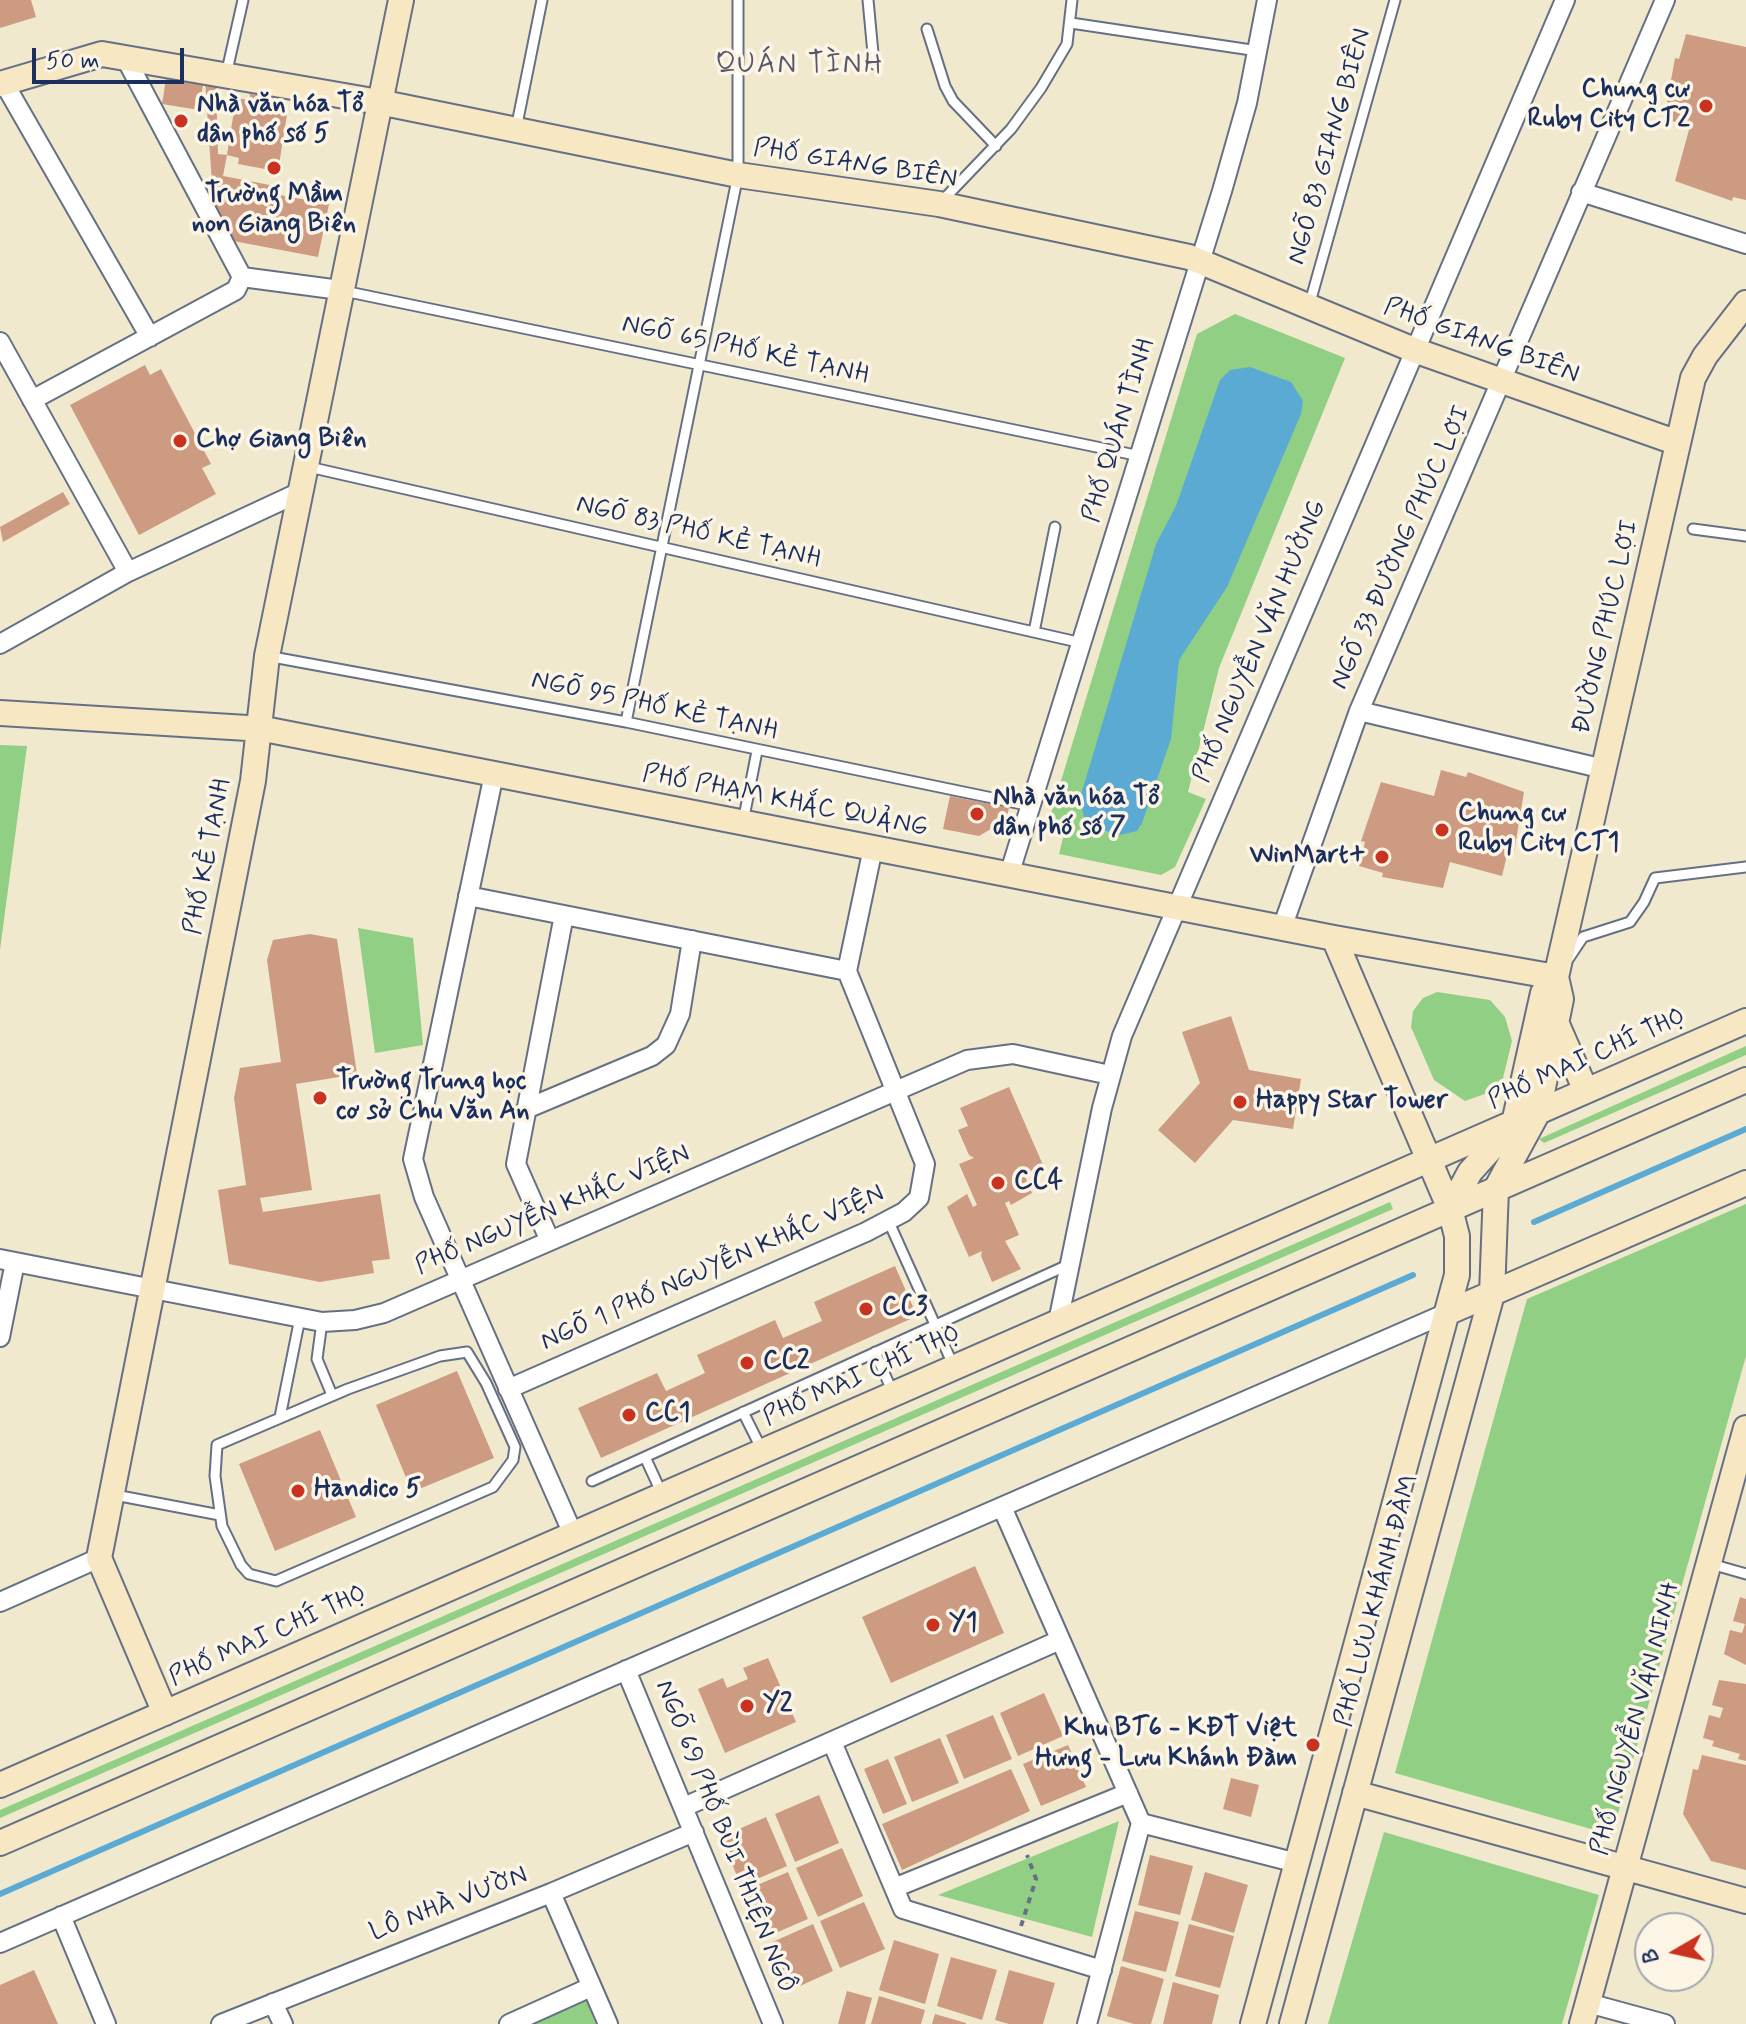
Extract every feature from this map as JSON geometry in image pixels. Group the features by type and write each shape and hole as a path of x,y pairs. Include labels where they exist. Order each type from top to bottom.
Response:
{"street":[{"name":"PHỐ KẺ TẠNH","path":"99,1558 253,781 267,656 401,0"},
{"name":"PHỐ QUÁN TÌNH","path":"1009,875 1247,103 1267,0"},
{"name":"PHỐ NGUYỄN VĂN HƯỞNG","path":"1058,1322 1110,1075 1175,907 1565,0"},
{"name":"NGÕ 33 ĐƯỜNG PHÚC LỢI","path":"1282,928 1359,711 1504,381 1581,192 1665,0"},
{"name":"PHỐ GIANG BIÊN","path":"2,84 102,54 379,102 738,175 939,204 1200,261 1414,350 1678,443"},
{"path":"125,57 242,277"},
{"path":"2,84 150,337"},
{"path":"1581,192 1746,244"},
{"path":"242,277 340,290"},
{"path":"32,400 236,290 242,277"},
{"name":"ĐƯỜNG PHÚC LỢI","path":"1496,1189 1538,1112 1561,999 1556,977 1693,378 1705,356 1746,303"},
{"path":"0,342 128,572"},
{"path":"0,644 128,572 300,492"},
{"path":"1359,711 1604,769"},
{"name":"PHỐ PHẠM KHẮC QUẢNG","path":"0,713 258,729 1334,938 1556,977"},
{"path":"494,774 413,1159 424,1197 573,1534"},
{"path":"468,896 847,971 873,848"},
{"path":"550,1241 516,1164 564,915"},
{"name":"PHỐ LƯU KHÁNH ĐÀM","path":"1253,2024 1449,1312 1457,1268 1457,1236 1450,1209 1334,938"},
{"path":"526,1109 652,1056 666,1045 680,1014 692,940"},
{"name":"NGÕ 1 PHỐ NGUYỄN KHẮC VIỆN","path":"508,1389 888,1220 904,1212 919,1198 925,1164 910,1120 894,1092 847,971"},
{"name":"ĐƯỜNG PHÚC LỢI","path":"1514,1123 1543,993 1556,977"},
{"name":"PHỐ MAI CHÍ THỌ","path":"0,1785 1746,1021"},
{"path":"1556,1022 1586,1091"},
{"name":"PHỐ NGUYỄN KHẮC VIỆN","path":"8,1261 322,1322 355,1320 384,1313 967,1060 1013,1054 1110,1075"},
{"path":"0,1843 1746,1080"},
{"path":"1450,1209 1470,1172 1514,1123"},
{"path":"1429,1160 1470,1172 1496,1189"},
{"path":"0,1943 1746,1183"},
{"name":"PHỐ LƯU KHÁNH ĐÀM","path":"1292,2024 1492,1294 1496,1189"},
{"path":"0,1337 8,1261"},
{"name":"PHỐ NGUYỄN VĂN NINH","path":"1585,2013 1746,1428"},
{"path":"1002,1507 1141,1823 1087,2024"},
{"path":"0,1602 99,1558 165,1713"},
{"path":"684,1807 1060,1640"},
{"name":"NGÕ 69 PHỐ BÙI THIỆN NGÔ","path":"626,1670 773,2024"},
{"path":"832,1742 903,1909 1102,1970"},
{"path":"894,1888 1128,1793"},
{"path":"1355,1793 1746,1901"},
{"path":"1141,1823 1297,1863"},
{"name":"LÔ NHÀ VƯỜN","path":"221,2024 551,1893 694,1832"},
{"path":"551,1893 608,2024"},
{"path":"61,1916 106,2024"},
{"path":"509,2024 591,1987"},
{"path":"273,2003 283,2024"},
{"path":"1585,2013 1665,2024"}],"lane":[{"path":"226,75 243,0"},
{"path":"516,129 542,0"},
{"path":"626,722 738,175 738,0"},
{"path":"868,0 874,64"},
{"path":"939,204 996,146 1061,57 1071,23 1072,0"},
{"name":"NGÕ 83 GIANG BIÊN","path":"1309,306 1395,0"},
{"path":"1071,23 1258,51"},
{"path":"927,29 945,86 953,101 996,146"},
{"name":"NGÕ 65 PHỐ KẺ TẠNH","path":"340,290 1140,456"},
{"name":"NGÕ 83 PHỐ KẺ TẠNH","path":"305,466 1082,643"},
{"path":"1034,632 1055,527"},
{"path":"1693,529 1746,536"},
{"name":"NGÕ 95 PHỐ KẺ TẠNH","path":"267,656 626,722 1031,806"},
{"path":"743,823 757,751"},
{"path":"1556,977 1583,937 1630,922 1655,878 1746,867"},
{"path":"888,1220 954,1367"},
{"path":"592,1481 1070,1264"},
{"path":"280,1417 300,1318"},
{"path":"322,1322 317,1359 332,1395"},
{"path":"467,1352 511,1434 515,1454 489,1490 276,1581 249,1574 230,1548 220,1515 215,1476 217,1445 332,1395 440,1356 467,1352"},
{"path":"875,1352 893,1394"},
{"path":"743,1412 763,1451"},
{"path":"645,1457 663,1495"},
{"path":"112,1494 220,1515"},
{"path":"1709,1564 1746,1574"}],"path":[{"path":"1016,1944 1036,1879 1020,1837"}],"green space":[{"path":"1235,314 1345,358 1219,668 1188,792 1206,799 1175,867 1161,875 1059,854 1064,834 1046,830 1197,334"},
{"path":"0,745 27,746 0,950"},
{"path":"358,928 413,938 423,1045 375,1053"},
{"path":"1437,992 1490,1000 1505,1017 1512,1041 1503,1078 1496,1090 1465,1101 1434,1080 1411,1027 1413,1011 1423,998"},
{"path":"1746,1046 1746,1055 1544,1143 1539,1139"},
{"path":"1390,1202 1393,1209 0,1818 0,1810"},
{"path":"1746,1204 1746,1356 1612,1835 1395,1773 1527,1299"},
{"path":"1119,1821 1092,1937 938,1895"},
{"path":"1384,1832 1599,1895 1562,2024 1328,2024"},
{"path":"585,1997 596,2024 529,2024"}],"water":[{"path":"1250,367 1291,382 1303,401 1301,414 1227,587 1179,660 1171,739 1142,823 1137,831 1120,835 1096,828 1084,817 1080,798 1156,544 1176,506 1220,380 1230,370"}],"building":[{"path":"0,0 31,0 36,17 0,28"},
{"name":"Chung cư Ruby City CT2","path":"1686,34 1746,47 1746,200 1733,197 1732,201 1675,181 1690,126 1664,119 1675,58 1679,59"},
{"path":"166,79 203,85 199,110 162,104"},
{"path":"205,80 216,82 218,154 227,155 223,176 275,186 274,194 329,204 318,257 228,240 214,213"},
{"path":"250,94 277,99 276,105 288,108 279,165 266,163 265,169 238,164 239,158 227,155 236,98 249,100"},
{"path":"145,365 150,375 161,369 211,464 202,468 216,494 139,535 70,405"},
{"path":"63,492 70,504 3,542 0,527"},
{"name":"Chung cư Ruby City CT1","path":"1441,770 1466,777 1468,772 1524,792 1514,853 1508,851 1502,876 1450,862 1443,888 1382,877 1383,873 1359,866 1365,842 1361,841 1381,782 1434,796"},
{"name":"Nhà văn hóa Tổ dân phố số 7","path":"950,796 1009,808 1006,820 979,836 943,829"},
{"path":"310,934 337,939 357,1074 296,1084 312,1190 260,1198 263,1212 380,1194 390,1259 372,1261 374,1273 320,1282 229,1264 218,1190 246,1185 234,1098 240,1068 281,1062 267,960 273,940"},
{"name":"Happy Star Tower","path":"1231,1016 1249,1070 1301,1079 1293,1129 1233,1120 1195,1163 1158,1130 1200,1083 1182,1032"},
{"name":"CC4","path":"1009,1087 1043,1165 1024,1174 1032,1193 1011,1205 1009,1201 1005,1203 1019,1235 1005,1241 1021,1269 992,1282 981,1256 982,1251 969,1257 947,1207 967,1194 973,1207 977,1205 959,1164 974,1158 969,1155 958,1130 968,1126 960,1108"},
{"path":"895,1266 917,1316 601,1458 578,1408 657,1373 666,1391 705,1373 697,1355 775,1320 783,1338 822,1321 814,1302"},
{"path":"457,1371 494,1458 412,1492 376,1405"},
{"name":"Handico 5","path":"320,1430 356,1517 275,1551 239,1464"},
{"name":"Y1","path":"975,1566 1004,1633 891,1683 862,1617"},
{"path":"1740,1597 1746,1599 1746,1665 1724,1654 1730,1630 1742,1633 1745,1624 1733,1621"},
{"name":"Y2","path":"768,1658 796,1722 725,1753 698,1689 723,1678 727,1688 748,1679 743,1668"},
{"path":"1719,1680 1746,1684 1746,1761 1738,1759 1740,1754 1712,1746 1714,1741 1703,1738 1709,1715 1720,1718 1723,1708 1712,1705"},
{"path":"1044,1693 1063,1736 1018,1756 1000,1713"},
{"path":"993,1715 1012,1759 964,1779 946,1735"},
{"path":"940,1738 959,1783 912,1802 894,1757"},
{"path":"1068,1745 1086,1787 1041,1806 1023,1764"},
{"path":"1702,1755 1746,1765 1746,1870 1711,1861 1683,1814 1693,1769 1698,1770"},
{"path":"888,1759 907,1804 883,1814 864,1769"},
{"path":"1011,1769 1030,1811 902,1870 882,1824"},
{"path":"1231,1778 1259,1785 1251,1817 1223,1809"},
{"path":"819,1795 839,1843 795,1862 775,1814"},
{"path":"766,1817 787,1866 741,1886 721,1837"},
{"path":"842,1848 863,1896 818,1917 796,1868"},
{"path":"1150,1855 1193,1866 1180,1915 1138,1905"},
{"path":"788,1872 808,1919 764,1938 743,1891"},
{"path":"1205,1872 1248,1885 1234,1933 1191,1920"},
{"path":"864,1902 885,1949 840,1968 820,1921"},
{"path":"1135,1911 1179,1922 1166,1972 1122,1961"},
{"path":"813,1924 833,1971 789,1991 768,1944"},
{"path":"1189,1924 1234,1936 1220,1988 1175,1976"},
{"path":"894,1940 939,1954 925,2004 879,1990"},
{"path":"951,1957 997,1970 982,2020 937,2006"},
{"path":"1121,1966 1164,1979 1151,2024 1134,2024 1107,2016"},
{"path":"34,1970 58,2024 0,2024 0,1985"},
{"path":"1009,1970 1055,1983 1043,2024 1009,2024 995,2020"},
{"path":"1173,1982 1219,1995 1212,2024 1163,2024"},
{"path":"847,1991 872,1998 865,2024 838,2024"},
{"path":"879,1996 925,2010 921,2024 871,2024"},
{"path":"935,2014 966,2023 966,2024 932,2024"}],"waterway":[{"path":"1534,1222 1746,1129"},
{"path":"0,1894 1413,1275"}],"place":[{"name":"Chung cư Ruby City CT2","path":"1706,106"},
{"name":"Nhà văn hóa Tổ dân phố số 5","path":"181,121"},
{"name":"Trường Mầm non Giang Biên","path":"274,168"},
{"name":"Chợ Giang Biên","path":"180,441"},
{"name":"Nhà văn hóa Tổ dân phố số 7","path":"977,814"},
{"name":"Chung cư Ruby City CT1","path":"1442,830"},
{"name":"WinMart+","path":"1382,857"},
{"name":"Trường Trung học cơ sở Chu Văn An","path":"320,1098"},
{"name":"Happy Star Tower","path":"1240,1102"},
{"name":"CC4","path":"998,1183"},
{"name":"CC3","path":"866,1309"},
{"name":"CC2","path":"747,1363"},
{"name":"CC1","path":"629,1415"},
{"name":"Handico 5","path":"298,1491"},
{"name":"Y1","path":"933,1625"},
{"name":"Y2","path":"747,1706"},
{"name":"Khu BT6 - KĐT Việt Hưng - Lưu Khánh Đàm","path":"1313,1745"}],"district":[{"name":"QUÁN TÌNH","path":"800,66"}]}
